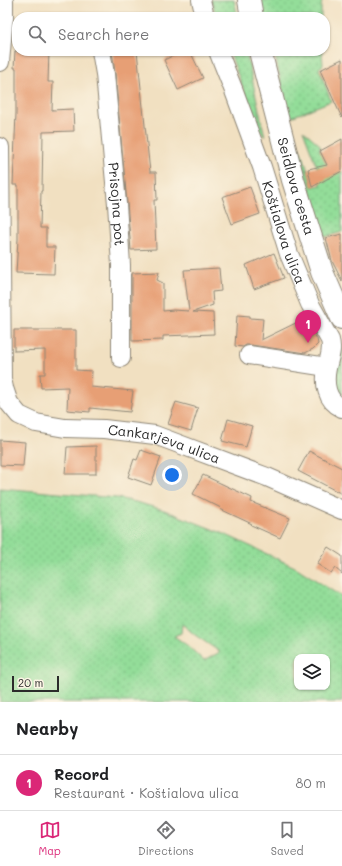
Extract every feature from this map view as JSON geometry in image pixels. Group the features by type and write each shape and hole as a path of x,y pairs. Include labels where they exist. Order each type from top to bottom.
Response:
{"street":[{"path":"201,0 204,12"},
{"path":"248,0 251,12"},
{"path":"0,62 9,12"},
{"name":"Prisojna pot","path":"102,56 106,82 121,265 121,358"},
{"name":"Koštialova ulica","path":"220,56 262,167 289,254 310,304 330,340 332,346 327,367 326,386 328,396 333,402 342,408"},
{"name":"Seidlova cesta","path":"261,56 293,180 322,272 342,318"},
{"name":"Cankarjeva ulica","path":"0,147 1,379 9,403 19,414 36,423 65,428 104,429 155,435 267,477 342,510"},
{"path":"249,355 327,367"}],"green space":[{"path":"211,0 234,0 237,12 215,12"},
{"path":"261,0 322,0 321,12 263,12"},
{"path":"231,56 247,56 265,137 259,130"},
{"path":"275,56 322,56 323,65 319,68 331,101 289,118"},
{"path":"303,130 320,145 320,151 333,176 342,171 342,232 325,237 305,175 298,146 304,158 312,187 321,185 317,167"},
{"path":"341,349 342,394 337,388 336,382 338,353"},
{"path":"0,488 117,498 132,501 164,510 222,533 297,568 342,597 342,702 0,702","holes":["182,624 220,652 204,661 188,646 174,636 181,633"]}],"building":[{"path":"15,56 49,56 48,82 53,82 52,110 73,109 74,131 43,132 40,228 46,228 46,247 55,247 54,274 16,273 18,239 18,185 13,185 16,113 16,68 14,68"},
{"path":"113,56 138,56 150,172 156,172 157,200 154,200 156,249 131,250"},
{"path":"172,56 192,56 203,78 178,90 164,60"},
{"path":"342,59 342,118 320,70"},
{"path":"342,139 342,171 312,187 308,169 327,165 320,151"},
{"path":"250,187 260,214 232,224 222,197"},
{"path":"342,234 342,281 332,261 326,238"},
{"path":"274,253 284,278 254,289 246,265"},
{"path":"219,268 221,291 212,292 213,305 193,312 213,313 214,334 163,336 163,340 132,341 132,273 159,272 157,280 163,283 163,311 189,311 184,270"},
{"path":"237,315 263,319 261,340 306,318 318,344 313,349 305,353 251,345 246,345 243,347 235,346"},
{"path":"14,330 76,330 76,370 92,371 91,387 133,391 130,412 90,408 90,412 67,410 68,387 41,388 40,374 45,374 45,350 14,351"},
{"path":"176,402 198,408 191,431 168,424"},
{"path":"228,419 252,426 246,447 222,441"},
{"path":"0,440 25,442 23,466 0,465"},
{"path":"96,446 96,474 65,474 67,447"},
{"path":"141,450 161,457 151,485 128,477 134,459 137,460"},
{"path":"309,451 342,468 342,494 298,471"},
{"path":"203,475 252,498 251,502 290,518 280,538 251,525 252,524 193,494"},
{"path":"328,547 342,556 342,574 335,568 331,573 317,564"}],"place":[{"name":"Record","path":"308,343"}]}
